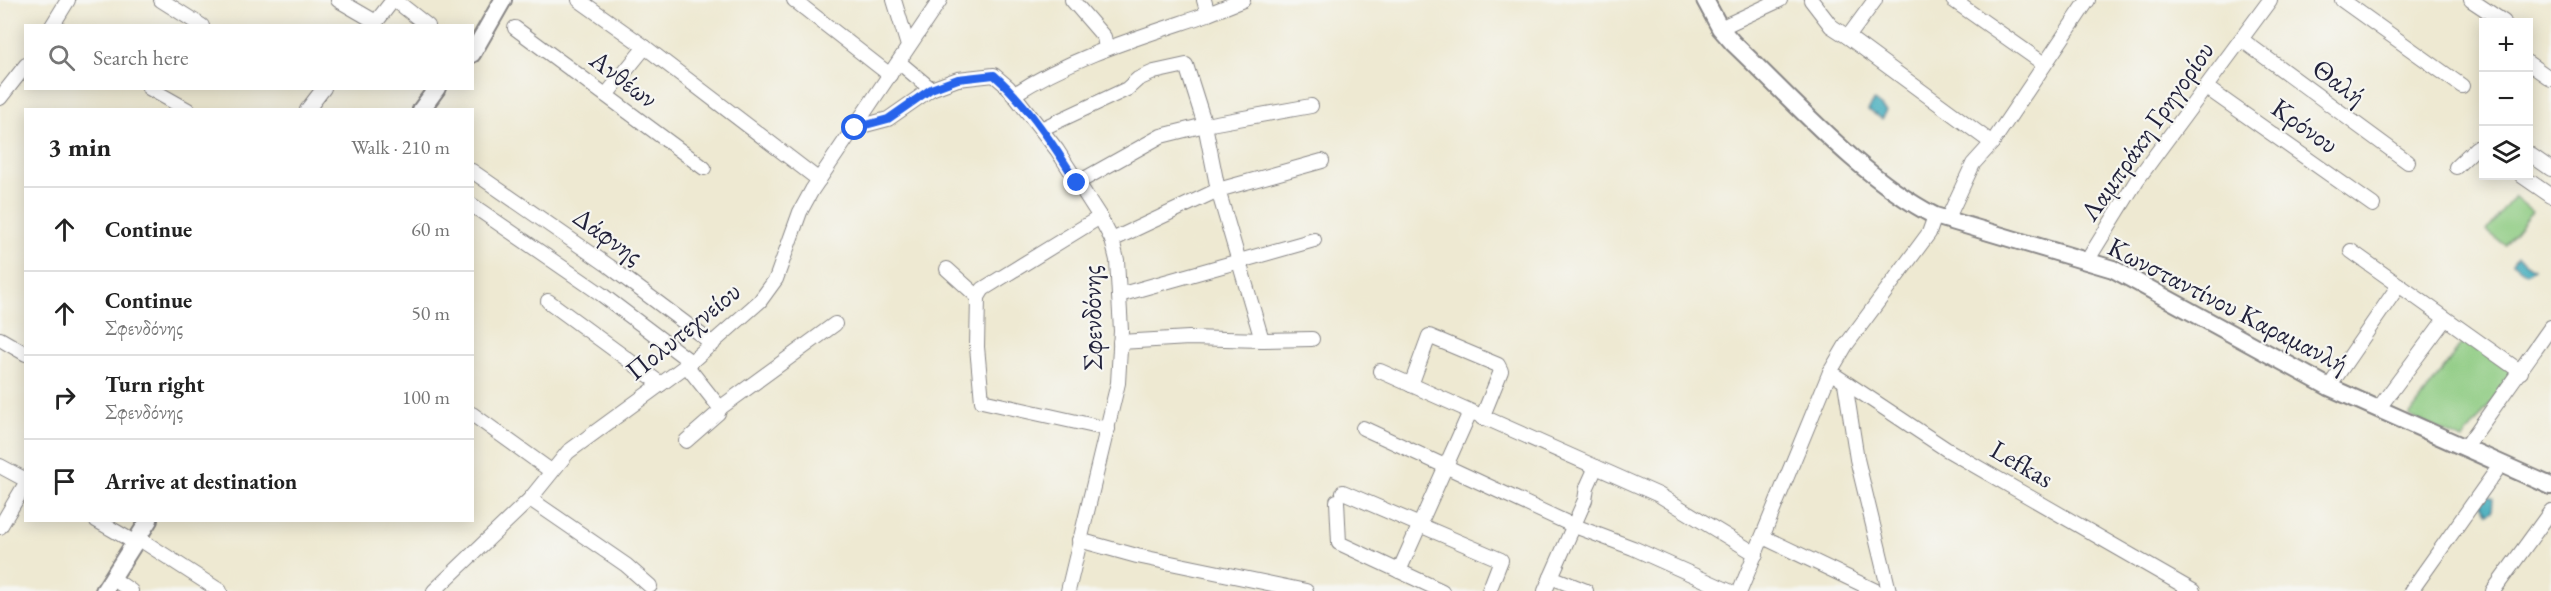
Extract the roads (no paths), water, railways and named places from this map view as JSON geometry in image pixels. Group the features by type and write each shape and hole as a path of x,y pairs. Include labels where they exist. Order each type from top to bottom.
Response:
{"main road":[{"path":"474,34 493,0"},
{"path":"474,51 503,0"},
{"name":"Κωνσταντίνου Καραμανλή","path":"1705,0 1720,28 1733,43 1847,152 1893,191 1941,218 2113,269 2329,387 2551,486"},
{"path":"422,108 436,90"},
{"path":"435,108 447,90"},
{"path":"108,585 138,522"},
{"path":"95,591 132,538 147,522"}],"street":[{"path":"53,24 68,0"},
{"path":"161,0 199,24"},
{"path":"338,0 375,24 394,0 425,24"},
{"path":"579,0 645,47 819,180"},
{"path":"794,0 891,75"},
{"name":"Πολυτεχνείου","path":"434,591 530,499 568,452 689,363 760,301 776,279 800,212 819,180 900,63 908,46 940,0"},
{"path":"1072,0 1104,37 1106,48"},
{"path":"1013,95 1053,70 1106,48 1206,7 1244,0"},
{"path":"1720,28 1780,0"},
{"path":"1811,0 1831,26 1992,143"},
{"path":"1848,37 1875,0"},
{"path":"1953,0 2044,64"},
{"path":"1740,591 1830,372 1846,345 1941,218 1973,164 1992,143 2088,0"},
{"name":"Λαμπράκη Γρηγορίου","path":"2087,261 2137,180 2270,0"},
{"path":"2342,0 2462,86"},
{"path":"2471,0 2498,18"},
{"path":"892,1 908,46"},
{"name":"Ανθέων","path":"515,28 704,168"},
{"name":"Θαλή","path":"2242,40 2408,162"},
{"path":"606,95 645,47"},
{"path":"855,128 888,119 931,89 900,63"},
{"path":"1041,129 1127,89 1138,78 1186,65 1205,125 1218,190 1262,340"},
{"path":"2533,66 2551,79"},
{"path":"0,98 24,67"},
{"name":"Σφενδόνης","path":"931,89 958,79 994,75 1041,129 1100,217 1112,240 1117,260 1119,295 1118,383 1068,591"},
{"name":"Κρόνου","path":"2207,88 2373,205"},
{"path":"153,90 184,108"},
{"path":"308,108 317,90"},
{"path":"1077,183 1161,136 1205,125 1311,106"},
{"path":"2456,167 2476,148 2479,149"},
{"path":"2533,156 2551,169"},
{"path":"1112,240 1218,190 1322,161"},
{"name":"Δάφνης","path":"474,172 609,266 713,344"},
{"path":"2528,180 2551,196"},
{"path":"474,206 601,294 689,363 720,408"},
{"path":"1100,217 983,289 978,297 977,347 982,402 1108,429"},
{"path":"1119,295 1240,263 1314,240"},
{"path":"2351,251 2521,372"},
{"path":"947,269 978,297"},
{"path":"2329,387 2399,285"},
{"path":"548,301 661,384"},
{"path":"2378,409 2445,319"},
{"path":"686,441 718,413 720,408 835,324"},
{"path":"2465,448 2549,334"},
{"path":"1399,571 1446,466 1501,371 1498,365 1429,336 1411,385"},
{"path":"1120,342 1189,338 1312,339"},
{"path":"0,339 24,353"},
{"path":"1380,371 1659,495 1756,554"},
{"name":"Lefkas","path":"1830,372 1946,448 2193,591"},
{"path":"1845,383 1857,459 1889,591"},
{"path":"474,415 551,471"},
{"path":"1363,428 1572,525 1633,548 1729,591"},
{"path":"2411,591 2501,464"},
{"path":"0,466 24,481"},
{"path":"1545,591 1572,525 1585,500 1587,487 1596,467"},
{"path":"0,527 24,485"},
{"path":"1442,591 1339,543 1340,497 1501,560 1489,591"},
{"path":"530,499 626,565 650,586"},
{"path":"2493,591 2551,511"},
{"path":"100,522 132,538 220,591"},
{"path":"1763,537 1876,591"},
{"path":"1079,540 1137,556 1306,591"},
{"path":"1551,577 1586,591"},
{"path":"108,585 131,591"}],"water":[{"path":"1874,101 1887,111 1882,119 1868,110"},
{"path":"2517,256 2534,268 2527,273 2512,263"},
{"path":"2487,496 2493,499 2492,511 2488,514 2481,503"}]}
